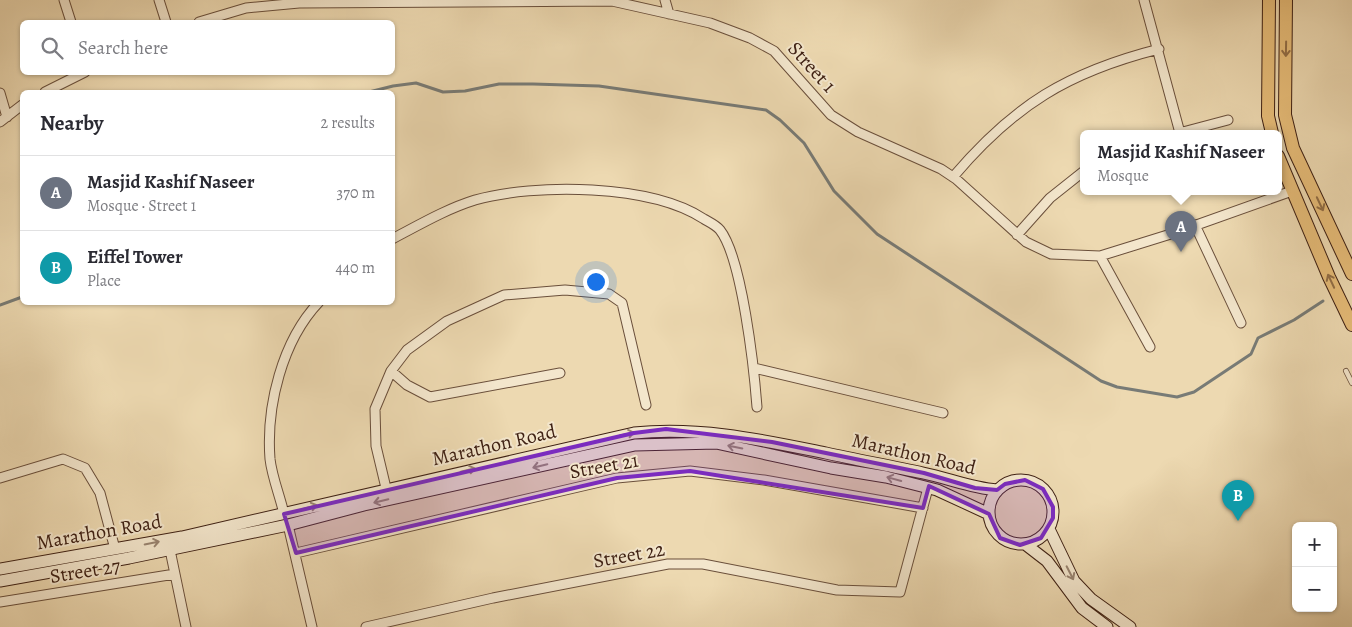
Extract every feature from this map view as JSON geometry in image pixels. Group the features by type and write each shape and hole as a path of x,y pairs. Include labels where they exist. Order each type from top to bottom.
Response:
{"main road":[{"path":"1269,0 1268,116 1271,130"},
{"path":"1286,0 1285,115 1294,148 1352,274"},
{"path":"1282,166 1329,277 1352,325"},
{"name":"Marathon Road","path":"0,580 170,550 286,520 386,488 634,432 666,429 717,433 772,442 924,473 974,488 997,490"},
{"name":"Marathon Road","path":"0,569 364,505 635,445 716,443 831,468 886,477 928,488 988,514"},
{"path":"1020,480 1035,483 1043,489 1053,507 1053,518 1049,529 1041,538 1025,544 1009,543 1000,538 992,529 988,514 991,499 997,490 1005,484 1020,480"},
{"path":"1049,529 1074,581 1092,600 1130,627"},
{"path":"1025,544 1047,561 1082,608 1107,627"}],"street":[{"path":"64,0 70,20"},
{"path":"159,0 165,20"},
{"path":"665,0 669,14"},
{"path":"1144,0 1159,49 1178,130"},
{"name":"Street 1","path":"205,20 258,3 612,1 710,23 750,38 774,51 831,115 858,132 941,169 953,177 1026,242 1051,254 1100,256 1281,195"},
{"path":"953,177 980,145 1010,117 1044,94 1080,74 1119,59 1159,49"},
{"path":"49,90 79,75"},
{"path":"0,93 4,120"},
{"path":"4,120 20,107"},
{"path":"1190,130 1228,120"},
{"path":"1017,235 1050,198 1080,174"},
{"path":"395,237 433,216 474,200 518,191 569,189 624,193 684,208 719,229 733,254 754,368 757,407"},
{"name":"Street 1","path":"1282,195 1292,191"},
{"path":"1195,225 1241,323"},
{"path":"1100,256 1150,347"},
{"path":"386,488 376,446 375,409 391,371 407,350 447,321 504,295 565,290 609,294 622,303 646,406"},
{"path":"312,627 296,553 270,460 273,401 286,355 309,313 316,305"},
{"path":"754,368 943,413"},
{"path":"391,371 407,384 430,398 560,373"},
{"path":"0,478 63,459 85,468 100,493 115,550"},
{"name":"Street 21","path":"296,553 617,478 690,471 764,480 923,508"},
{"path":"923,508 928,488"},
{"name":"Street 22","path":"366,627 493,598 668,564 703,564 837,590 900,592 923,508"},
{"path":"170,550 186,627"},
{"name":"Street 27","path":"0,602 175,574"}],"lane":[{"path":"1346,371 1352,383"}],"highlighted area":[{"path":"666,429 772,442 924,473 975,488 997,490 1005,484 1025,480 1043,489 1053,507 1053,518 1041,538 1020,545 1000,538 989,514 929,486 923,508 690,471 617,478 296,553 284,514 634,433"}],"waterway":[{"path":"377,90 416,83 443,92 465,91 499,84 599,86 766,110 780,120 804,143 834,191 877,234 1101,381 1117,387 1177,397 1194,392 1251,354 1258,338 1294,320 1323,301"},
{"path":"0,305 20,298"}],"place":[{"name":"Masjid Kashif Naseer","path":"1181,252"},
{"name":"Eiffel Tower","path":"1238,521"}]}
